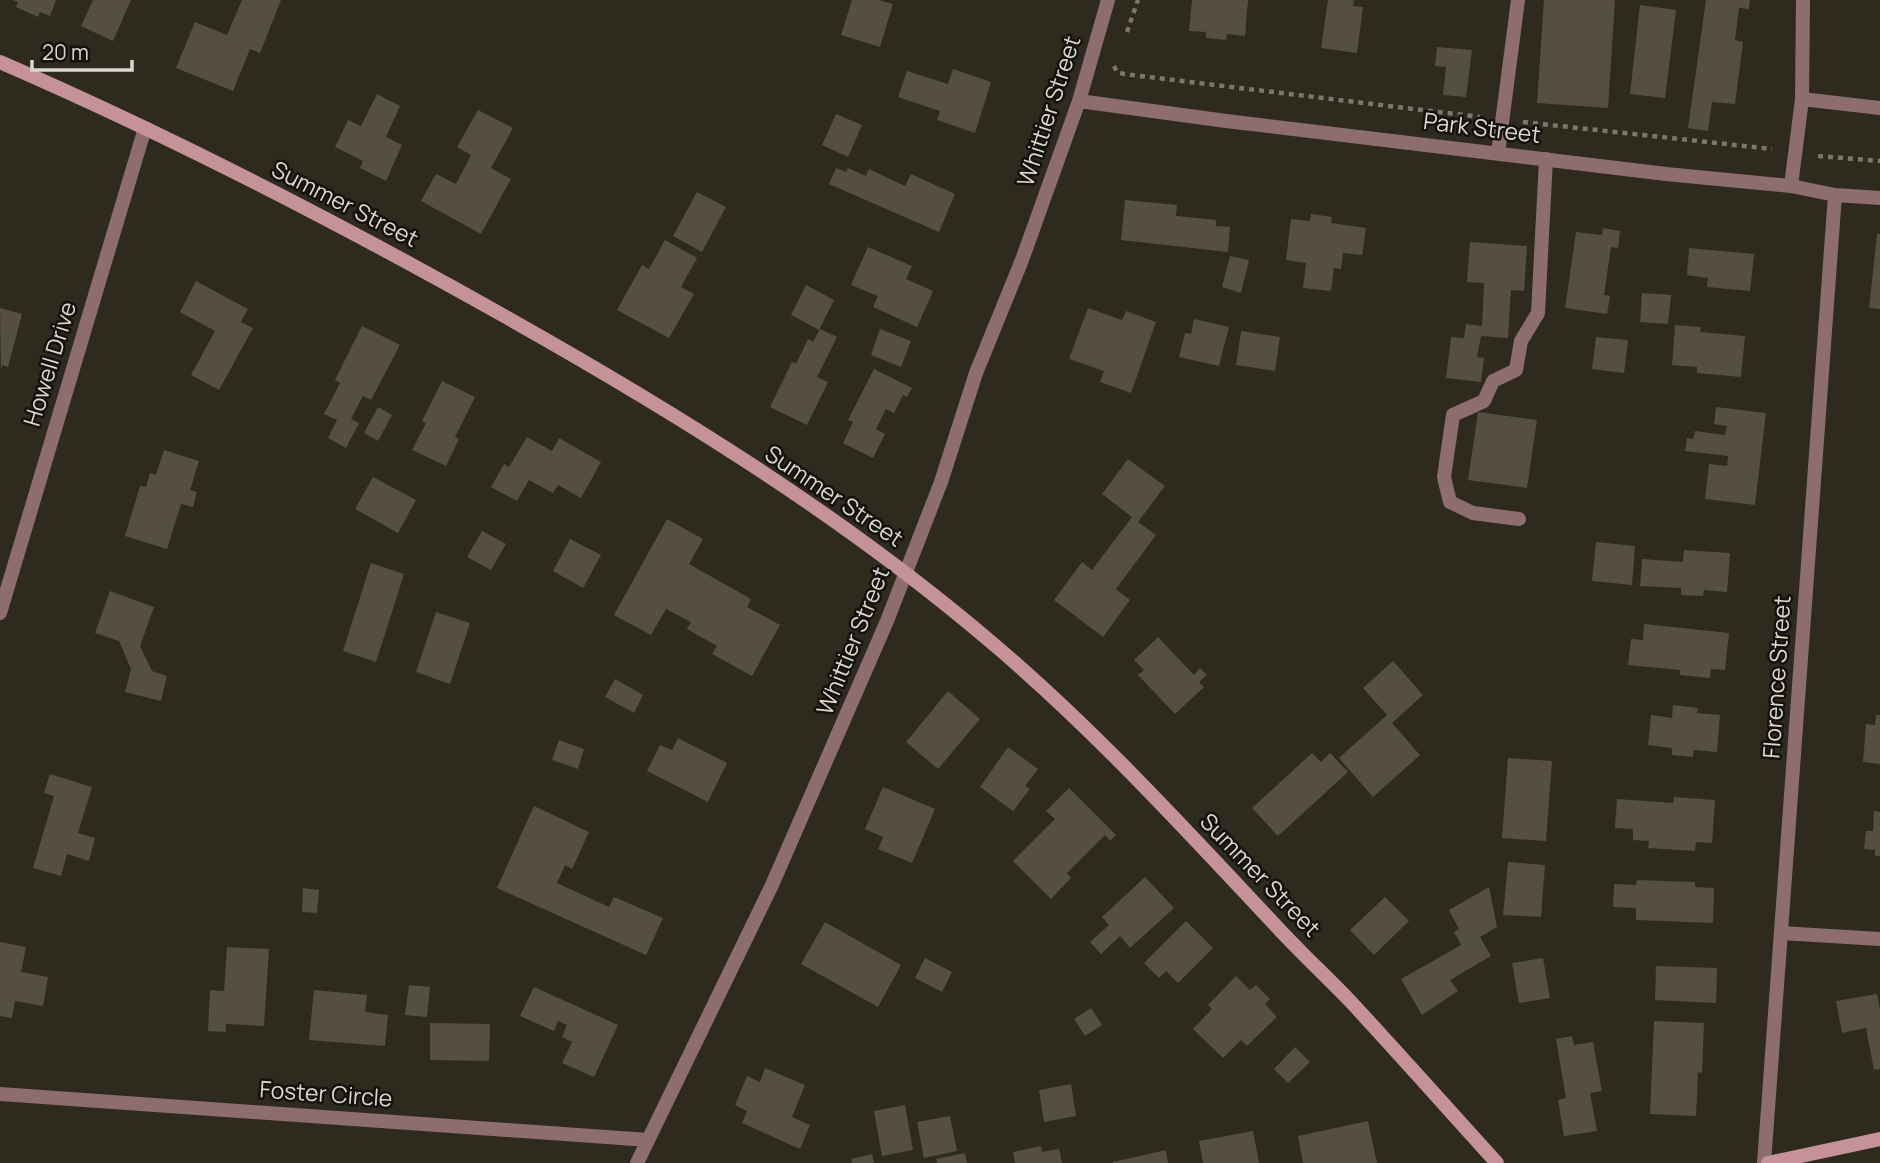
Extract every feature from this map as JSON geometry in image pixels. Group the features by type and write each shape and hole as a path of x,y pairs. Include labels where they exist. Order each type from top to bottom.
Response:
{"street":[{"name":"Whittier Street","path":"637,1163 778,872 906,573 941,482 976,373 1022,260 1079,101 1108,0"},
{"path":"1498,153 1518,0"},
{"path":"1791,187 1802,99 1803,0"},
{"name":"Summer Street","path":"0,62 145,128 414,265 613,377 836,523 906,573 993,643 1119,762 1348,999 1497,1163"},
{"path":"1802,99 1880,108"},
{"name":"Park Street","path":"1079,101 1226,121 1791,187 1835,195 1880,198"},
{"name":"Howell Drive","path":"0,613 145,128"},
{"path":"1519,519 1473,513 1450,502 1444,477 1453,415 1484,401 1493,381 1516,370 1521,341 1538,313 1546,159"},
{"name":"Florence Street","path":"1766,1163 1835,195"},
{"path":"1781,933 1880,939"},
{"name":"Foster Circle","path":"0,1094 648,1140"},
{"path":"1766,1163 1880,1139"}],"path":[{"path":"1124,39 1138,0"},
{"path":"1115,65 1117,72 1124,74 1776,150"},
{"path":"1812,155 1880,162"}],"building":[{"path":"13,0 56,0 50,16 40,12 38,17 16,7 18,2"},
{"path":"93,0 131,0 113,41 81,26"},
{"path":"242,0 281,0 260,53 250,49 233,91 176,68 195,22 227,35"},
{"path":"852,0 878,0 893,4 880,47 841,35"},
{"path":"1192,0 1248,0 1245,36 1227,34 1226,40 1206,38 1206,32 1189,31"},
{"path":"1328,0 1354,0 1353,6 1363,7 1357,53 1321,48"},
{"path":"1544,0 1615,0 1608,108 1537,103"},
{"path":"1706,0 1750,0 1749,9 1739,8 1735,40 1743,42 1735,104 1712,102 1708,131 1688,128"},
{"path":"1640,5 1676,10 1665,98 1630,94"},
{"path":"1437,47 1472,50 1466,97 1443,95 1446,67 1435,66"},
{"path":"953,69 991,82 975,133 937,120 940,111 898,97 907,71 948,84"},
{"path":"377,94 400,106 386,137 402,145 386,181 360,168 363,161 335,147 348,120 361,126"},
{"path":"478,110 513,128 491,168 511,179 481,234 421,201 436,174 456,184 471,155 457,147"},
{"path":"836,114 862,125 848,157 822,145"},
{"path":"836,168 846,172 848,168 866,176 869,169 905,186 911,174 955,194 939,232 829,184"},
{"path":"697,192 726,207 702,252 673,236"},
{"path":"1125,200 1177,205 1176,216 1216,220 1216,226 1230,227 1228,252 1121,240"},
{"path":"1311,214 1332,217 1331,223 1366,228 1362,255 1343,253 1341,269 1334,268 1331,291 1303,288 1306,263 1286,260 1291,219 1310,221"},
{"path":"1603,228 1620,231 1618,248 1611,247 1604,295 1610,296 1607,314 1565,308 1576,232 1602,235"},
{"path":"1877,234 1880,234 1880,309 1869,308"},
{"path":"665,240 697,258 681,287 694,294 669,338 617,310 642,265 649,269"},
{"path":"1470,242 1527,246 1524,291 1511,290 1508,338 1481,336 1477,357 1484,358 1481,382 1446,378 1451,337 1464,338 1466,324 1482,326 1484,283 1467,282"},
{"path":"868,247 912,266 906,279 933,291 917,327 873,307 878,296 851,285"},
{"path":"1689,248 1754,254 1750,291 1707,287 1708,278 1687,275"},
{"path":"1230,256 1249,260 1241,293 1222,287"},
{"path":"196,281 248,309 241,322 253,328 219,390 191,375 215,331 180,312"},
{"path":"806,285 834,300 819,330 791,315"},
{"path":"1642,293 1671,295 1668,324 1640,322"},
{"path":"0,308 22,314 8,367 2,365 1,371"},
{"path":"1088,308 1122,320 1126,311 1156,322 1131,393 1100,382 1104,371 1069,359"},
{"path":"1194,319 1229,327 1219,366 1179,357 1185,333 1191,334"},
{"path":"1675,325 1701,327 1700,332 1745,336 1741,377 1697,373 1697,367 1672,365"},
{"path":"362,326 400,345 371,400 363,396 351,419 359,423 346,448 328,438 337,420 324,414 340,383 335,380"},
{"path":"820,329 837,337 817,377 828,382 807,425 770,407 792,362 796,364 808,339 813,342"},
{"path":"880,329 911,341 901,367 871,355"},
{"path":"1241,331 1280,337 1275,371 1236,365"},
{"path":"1596,337 1628,340 1624,373 1592,369"},
{"path":"874,369 912,388 907,397 903,395 894,413 886,409 876,429 885,434 873,458 843,443 853,422 848,420"},
{"path":"442,381 475,397 455,437 459,439 446,466 412,450 426,423 422,421"},
{"path":"378,407 392,415 378,441 364,433"},
{"path":"1716,407 1766,413 1755,505 1705,499 1709,464 1727,466 1728,456 1685,451 1687,438 1693,439 1695,431 1725,435 1727,426 1714,424"},
{"path":"1478,412 1537,420 1527,488 1468,480"},
{"path":"527,437 552,451 559,438 601,462 581,498 558,485 553,493 529,480 517,501 491,487 504,464 509,467"},
{"path":"164,450 199,461 190,490 197,492 193,507 181,504 167,549 125,536 140,486 146,487 150,473 156,475"},
{"path":"1128,459 1165,486 1138,522 1156,535 1116,589 1130,600 1103,637 1054,600 1082,562 1092,570 1132,517 1102,494"},
{"path":"373,477 416,500 398,533 355,509"},
{"path":"667,519 703,539 689,564 751,599 747,607 780,625 752,676 712,654 717,646 687,629 691,622 666,609 651,635 614,615"},
{"path":"482,531 506,544 491,570 467,557"},
{"path":"570,539 601,555 583,588 553,571"},
{"path":"1596,542 1635,546 1632,585 1592,581"},
{"path":"1684,550 1730,553 1727,592 1704,590 1703,596 1681,595 1681,588 1640,586 1642,559 1683,562"},
{"path":"371,563 404,574 376,662 343,651"},
{"path":"110,591 154,607 140,646 152,671 167,676 161,701 125,692 131,669 119,641 95,633"},
{"path":"436,612 470,623 450,684 416,672"},
{"path":"1644,624 1729,633 1725,670 1711,669 1710,678 1680,675 1680,670 1628,665 1631,639 1643,640"},
{"path":"1158,637 1194,675 1200,668 1207,675 1199,682 1204,687 1175,714 1138,675 1144,670 1134,660"},
{"path":"1393,661 1423,695 1392,723 1420,755 1373,797 1339,758 1387,715 1363,688"},
{"path":"615,679 643,695 634,713 605,697"},
{"path":"948,691 980,719 938,769 906,742"},
{"path":"1673,705 1698,708 1697,713 1720,715 1717,752 1694,750 1693,757 1672,755 1672,748 1648,745 1651,715 1672,718"},
{"path":"1876,715 1880,715 1880,764 1863,762 1866,724 1875,725"},
{"path":"678,738 727,763 708,802 647,771 660,745 672,750"},
{"path":"559,740 584,749 578,769 552,760"},
{"path":"1008,747 1038,769 1025,786 1030,789 1013,811 980,787"},
{"path":"1312,753 1321,762 1330,753 1348,772 1278,836 1252,808"},
{"path":"1508,758 1552,761 1546,841 1502,838"},
{"path":"50,774 92,787 78,833 95,838 89,861 67,854 61,876 33,868 54,796 44,793"},
{"path":"883,787 935,809 912,863 878,849 883,837 865,829"},
{"path":"1069,788 1116,835 1110,841 1105,835 1067,873 1071,878 1051,899 1013,861 1055,819 1046,811"},
{"path":"1674,797 1715,800 1712,843 1696,842 1695,851 1648,848 1649,841 1633,840 1633,829 1615,828 1617,799 1673,803"},
{"path":"534,806 589,832 572,869 565,865 557,883 609,907 614,897 663,918 646,955 497,888"},
{"path":"1874,811 1880,812 1880,856 1875,856 1875,850 1864,849 1866,831 1873,831"},
{"path":"1508,862 1545,865 1541,917 1503,915"},
{"path":"1145,877 1174,908 1130,948 1120,936 1101,954 1090,942 1109,925 1102,917"},
{"path":"1637,880 1695,882 1695,887 1714,888 1713,923 1636,920 1636,908 1613,907 1614,884 1636,885"},
{"path":"1489,887 1497,927 1480,937 1491,956 1450,980 1458,991 1422,1015 1401,979 1461,945 1454,932 1459,929 1449,910"},
{"path":"303,888 319,890 317,913 302,912"},
{"path":"1385,897 1409,921 1374,955 1350,930"},
{"path":"1186,921 1213,948 1178,983 1166,971 1159,978 1144,963"},
{"path":"825,922 901,965 878,1007 801,964"},
{"path":"0,942 26,947 21,972 48,977 43,1006 15,1001 12,1018 0,1016"},
{"path":"227,947 269,949 264,1026 226,1024 226,1032 208,1031 210,990 224,991"},
{"path":"925,958 952,972 942,992 915,978"},
{"path":"1543,958 1550,998 1519,1003 1512,963"},
{"path":"1656,966 1717,968 1716,1003 1655,1000"},
{"path":"1236,976 1250,990 1256,985 1270,999 1265,1004 1277,1017 1247,1046 1241,1040 1223,1058 1193,1029 1212,1009 1208,1005"},
{"path":"409,985 430,987 427,1017 405,1015"},
{"path":"534,987 618,1025 594,1077 562,1063 572,1042 562,1037 567,1025 558,1021 554,1031 520,1016"},
{"path":"314,990 367,995 365,1012 388,1015 385,1046 309,1040"},
{"path":"1877,994 1880,1009 1880,1069 1874,1070 1866,1028 1842,1033 1836,1001"},
{"path":"1091,1008 1102,1025 1085,1036 1074,1019"},
{"path":"1654,1021 1704,1023 1702,1073 1698,1072 1696,1116 1650,1114"},
{"path":"430,1023 490,1024 489,1061 430,1060"},
{"path":"1572,1036 1574,1045 1593,1042 1602,1091 1590,1093 1597,1131 1564,1136 1558,1100 1566,1098 1556,1039"},
{"path":"1295,1047 1310,1062 1288,1083 1274,1069"},
{"path":"765,1068 805,1085 792,1117 810,1125 800,1149 742,1123 747,1111 735,1105 747,1076 760,1082"},
{"path":"1071,1084 1076,1116 1044,1122 1039,1090"},
{"path":"905,1105 913,1150 882,1156 874,1111"},
{"path":"950,1116 957,1151 924,1158 917,1122"},
{"path":"1368,1121 1377,1163 1303,1163 1298,1136"},
{"path":"1253,1131 1259,1163 1203,1163 1199,1141"},
{"path":"1041,1146 1042,1152 1059,1149 1062,1163 1015,1163 1013,1152"},
{"path":"1166,1150 1168,1163 1113,1163 1113,1162"},
{"path":"965,1153 967,1163 937,1163 936,1159"},
{"path":"872,1154 874,1163 852,1163 851,1159"}]}
